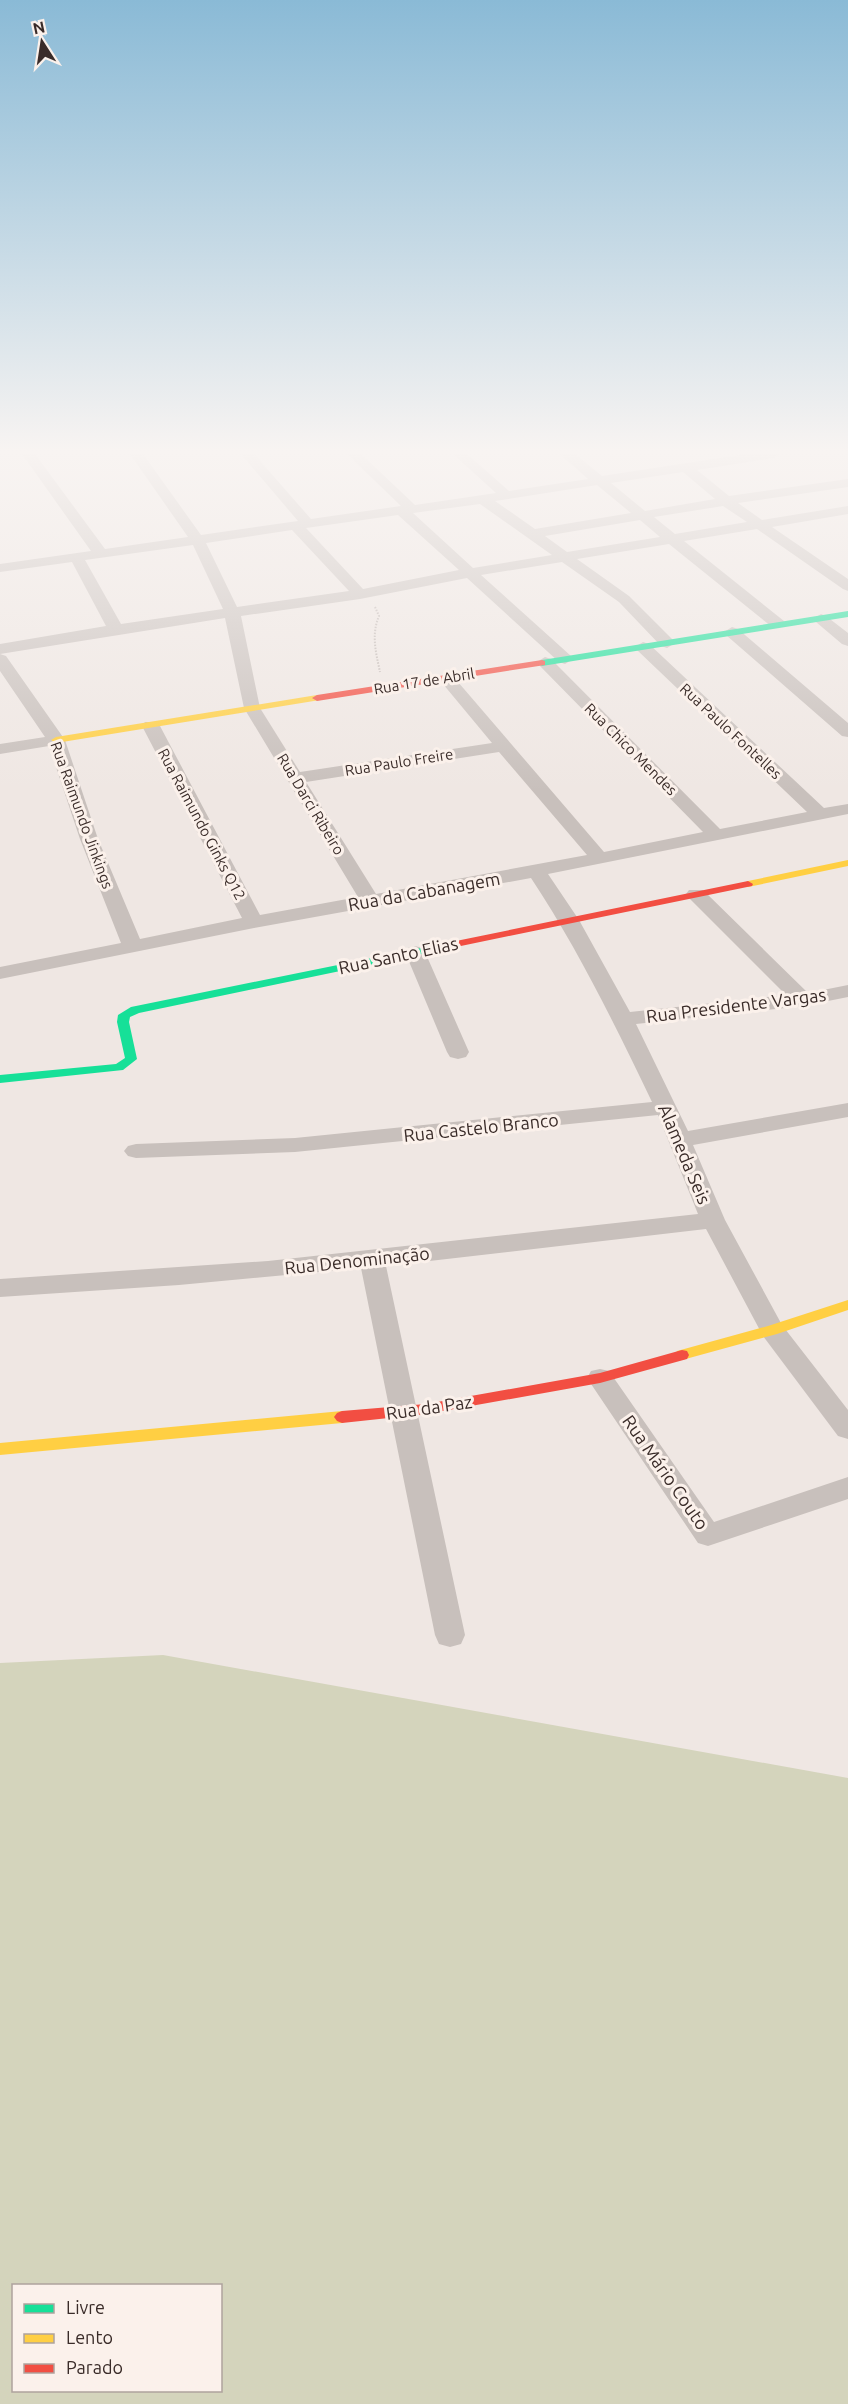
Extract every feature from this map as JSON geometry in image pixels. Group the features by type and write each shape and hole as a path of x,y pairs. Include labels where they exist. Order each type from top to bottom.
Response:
{"street":[{"path":"81,566 116,629"},
{"path":"210,566 232,612 252,708"},
{"path":"337,566 360,594"},
{"path":"461,566 565,659"},
{"path":"0,649 116,629 360,594 513,566"},
{"path":"578,566 624,599 666,643"},
{"path":"707,566 778,624"},
{"path":"820,566 848,586"},
{"name":"Rua 17 de Abril","path":"0,749 848,614"},
{"path":"821,619 848,641"},
{"path":"732,632 848,732"},
{"name":"Rua Paulo Fontelles","path":"643,647 820,814"},
{"name":"Rua Raimundo Jinkings","path":"0,659 56,740 89,839 133,947"},
{"name":"Rua Chico Mendes","path":"545,662 716,835"},
{"path":"446,678 600,859"},
{"name":"Rua Darci Ribeiro","path":"252,708 370,901"},
{"name":"Rua Raimundo Ginks Q12","path":"151,726 254,922"},
{"name":"Rua Paulo Freire","path":"295,778 502,746"},
{"name":"Rua da Cabanagem","path":"0,974 254,922 600,859 848,809"},
{"name":"Rua Santo Elias","path":"0,1079 119,1067 127,1064 131,1059 123,1022 124,1016 135,1010 848,863"},
{"name":"Alameda Seis","path":"536,871 569,920 623,1018 666,1107 713,1220 772,1330 848,1429"},
{"path":"696,894 802,1000"},
{"path":"415,952 458,1052"},
{"name":"Rua Presidente Vargas","path":"623,1018 802,1000 848,991"},
{"name":"Rua Castelo Branco","path":"136,1151 295,1145 666,1107"},
{"path":"680,1140 848,1110"},
{"name":"Rua Denominação","path":"0,1288 124,1282 372,1260 713,1220"},
{"path":"372,1260 450,1635"},
{"name":"Rua da Paz","path":"0,1449 426,1409 600,1378 772,1330 848,1305"},
{"name":"Rua Mário Couto","path":"600,1378 708,1535 848,1488"}],"path":[{"path":"360,594 375,607 379,616 374,624 373,640 381,688"}],"green space":[{"path":"163,1655 848,1778 848,2404 0,2404 0,1663"}],"traffic: fast":[{"path":"542,663 848,614"},
{"path":"0,1079 119,1067 131,1059 123,1022 124,1015 135,1010 456,944"}],"traffic: slow":[{"path":"56,740 317,698"},
{"path":"748,884 848,863"},
{"path":"682,1355 772,1330 848,1305"},
{"path":"0,1449 342,1417"}],"traffic: jam":[{"path":"317,698 542,663"},
{"path":"456,944 748,884"},
{"path":"342,1417 426,1409 600,1378 682,1355"}]}
